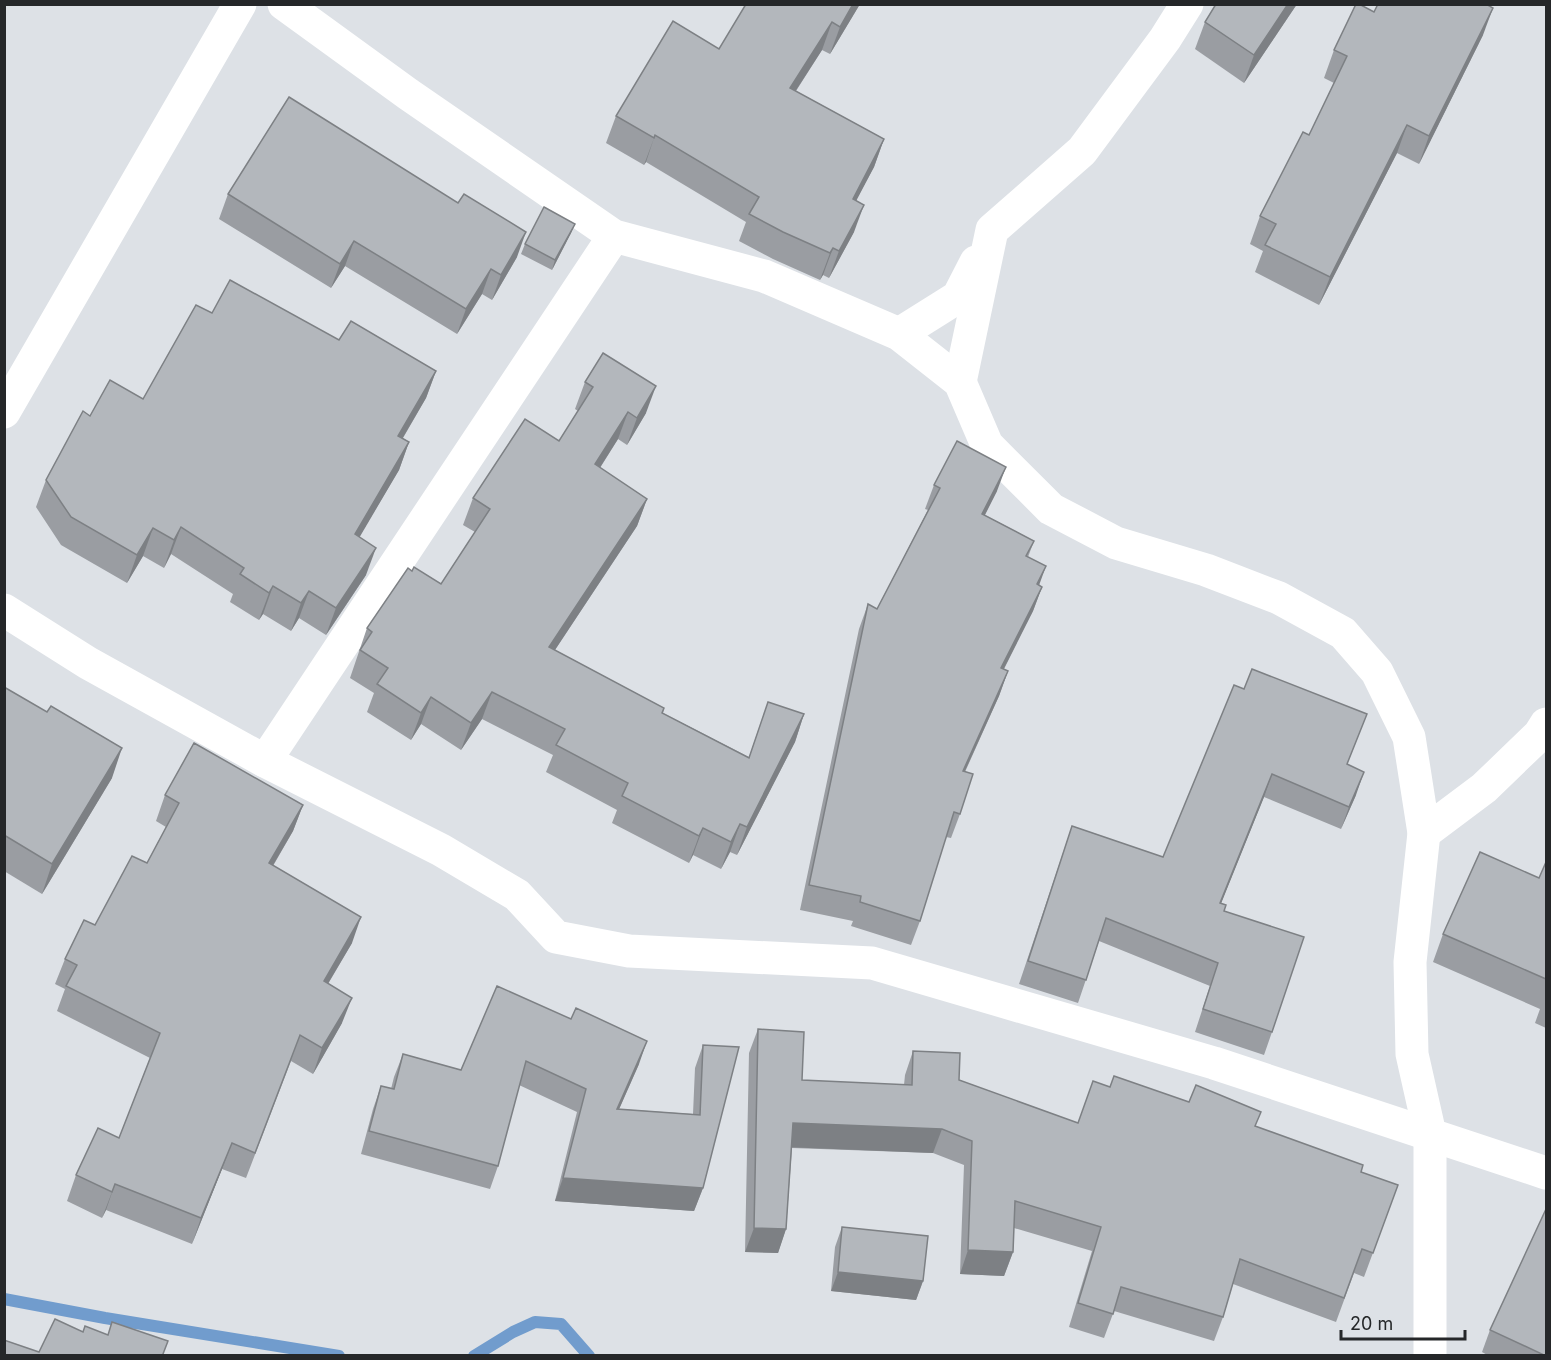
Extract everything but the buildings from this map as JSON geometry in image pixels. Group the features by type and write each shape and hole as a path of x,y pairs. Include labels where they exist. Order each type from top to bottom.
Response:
{"street":[{"path":"4,412 240,4"},
{"path":"284,4 408,94 614,236 764,276 899,334 960,382 987,445 1051,509 1116,543 1206,570 1279,598 1343,633 1377,672 1408,737 1424,833 1410,962 1412,1054 1430,1134 1430,1356"},
{"path":"899,334 958,297 992,230 1082,151 1165,39 1187,4"},
{"path":"960,382 992,230"},
{"path":"265,761 614,236"},
{"path":"4,610 88,663 265,761 441,850 517,895 556,937 629,951 873,963 1214,1063 1546,1173"},
{"path":"1424,833 1484,788 1539,735 1546,724"}],"waterway":[{"path":"4,1299 339,1356"},
{"path":"474,1356 513,1332 535,1322 561,1324 589,1356"}]}
